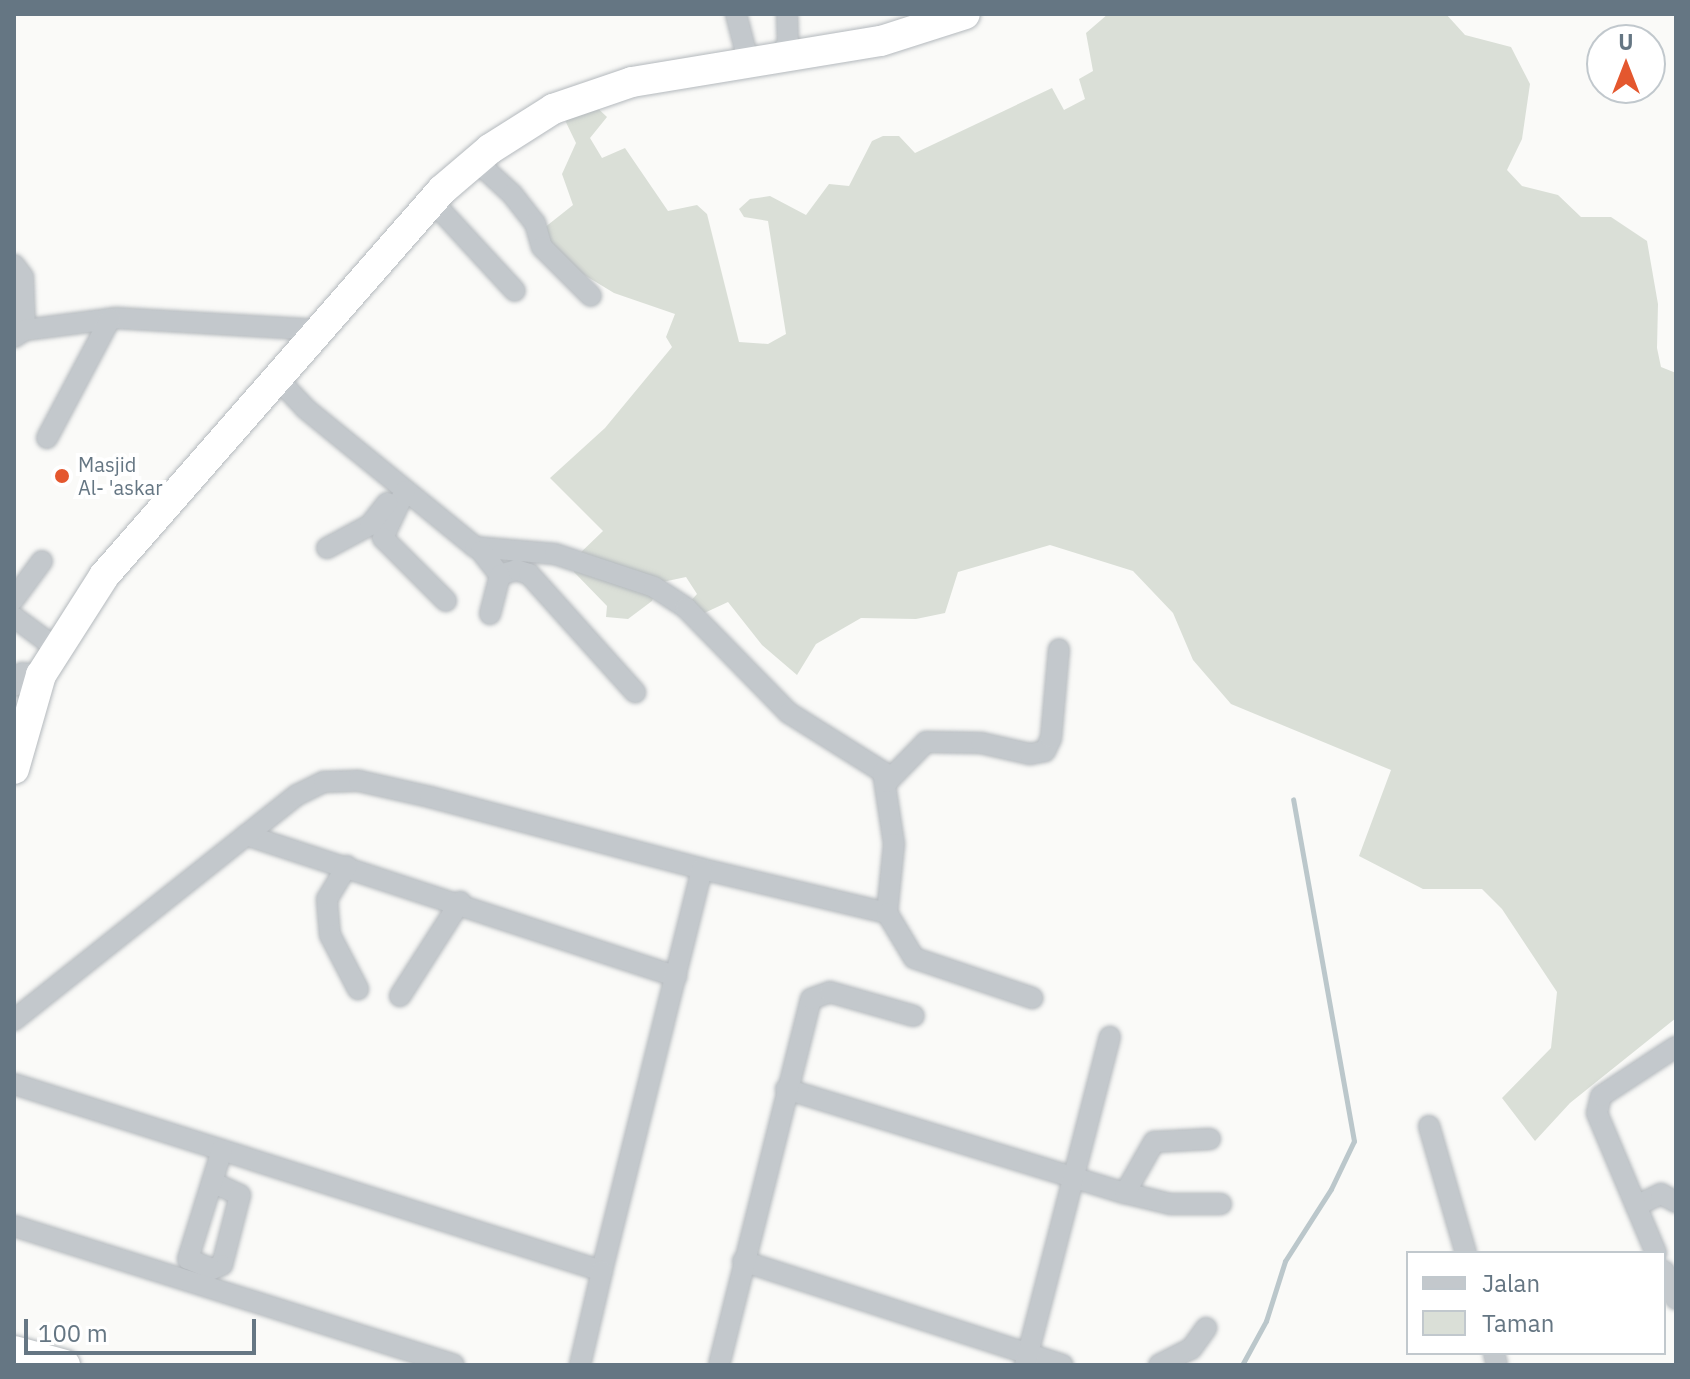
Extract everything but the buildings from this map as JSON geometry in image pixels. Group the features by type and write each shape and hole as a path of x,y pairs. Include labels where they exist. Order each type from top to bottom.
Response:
{"highway":[{"path":"14,769 23,675 56,648 104,576 432,201 476,161 553,109 602,91 748,60 881,41 965,14"},
{"path":"26,1357 65,1365"}],"street":[{"path":"736,14 748,60"},
{"path":"780,55 788,43 787,14"},
{"path":"476,161 512,194 535,223 542,247 591,296"},
{"path":"432,201 515,291"},
{"path":"14,265 23,277 20,334 110,319 319,330"},
{"path":"47,438 110,319"},
{"path":"277,378 402,490 481,551 500,575"},
{"path":"327,548 370,525 402,490"},
{"path":"402,490 383,538 446,601"},
{"path":"481,551 555,554 654,587 686,608 789,713 873,763 887,782 894,844 887,913 914,958 1032,998"},
{"path":"14,599 42,561"},
{"path":"500,575 516,570 529,574 635,692"},
{"path":"490,614 500,575"},
{"path":"14,617 56,648"},
{"path":"887,782 926,742 981,743 1030,754 1045,751 1051,738 1059,649"},
{"path":"14,1020 297,795 324,782 359,781 822,902 887,913"},
{"path":"246,835 460,902 676,976"},
{"path":"347,866 327,899 328,913 330,935 358,989"},
{"path":"580,1365 702,869"},
{"path":"400,996 460,902"},
{"path":"719,1365 806,1009 818,992 857,998 914,1016"},
{"path":"1027,1360 1071,1179 1110,1037"},
{"path":"1655,1251 1597,1113 1598,1100 1676,1047"},
{"path":"14,1084 602,1271"},
{"path":"786,1089 1071,1179 1170,1204 1221,1204"},
{"path":"1429,1126 1465,1251"},
{"path":"1125,1193 1154,1142 1210,1139"},
{"path":"212,1182 222,1150"},
{"path":"1636,1206 1661,1194 1676,1202"},
{"path":"14,1226 454,1365"},
{"path":"743,1261 1027,1360 1063,1365"},
{"path":"1666,1276 1676,1299"},
{"path":"1159,1365 1191,1349 1206,1328"}],"green space":[{"path":"1108,14 1446,14 1465,35 1511,47 1530,84 1522,139 1507,170 1522,186 1558,195 1581,217 1611,217 1647,241 1658,304 1657,348 1661,367 1676,373 1676,1018 1570,1103 1535,1141 1502,1098 1551,1048 1557,992 1502,909 1482,889 1423,889 1359,856 1391,770 1231,704 1193,660 1173,613 1133,571 1050,545 958,572 945,613 916,619 861,618 816,644 797,675 762,645 728,602 700,615 687,605 697,594 686,577 658,583 652,601 628,619 606,617 607,606 574,572 576,557 603,531 550,478 605,428 672,347 666,337 675,314 614,293 558,259 544,228 573,205 562,174 576,143 561,112 590,101 607,117 590,138 602,158 625,148 668,211 697,205 707,214 739,342 768,344 786,334 768,221 744,217 739,209 750,199 770,196 806,215 829,184 849,186 872,141 883,136 899,136 915,153 1052,88 1064,110 1085,99 1079,79 1093,71 1086,33"}],"waterway":[{"path":"1242,1365 1266,1321 1285,1261 1331,1189 1354,1141 1293,799"}],"place":[{"name":"Masjid Al- 'askar","path":"62,476"}]}
